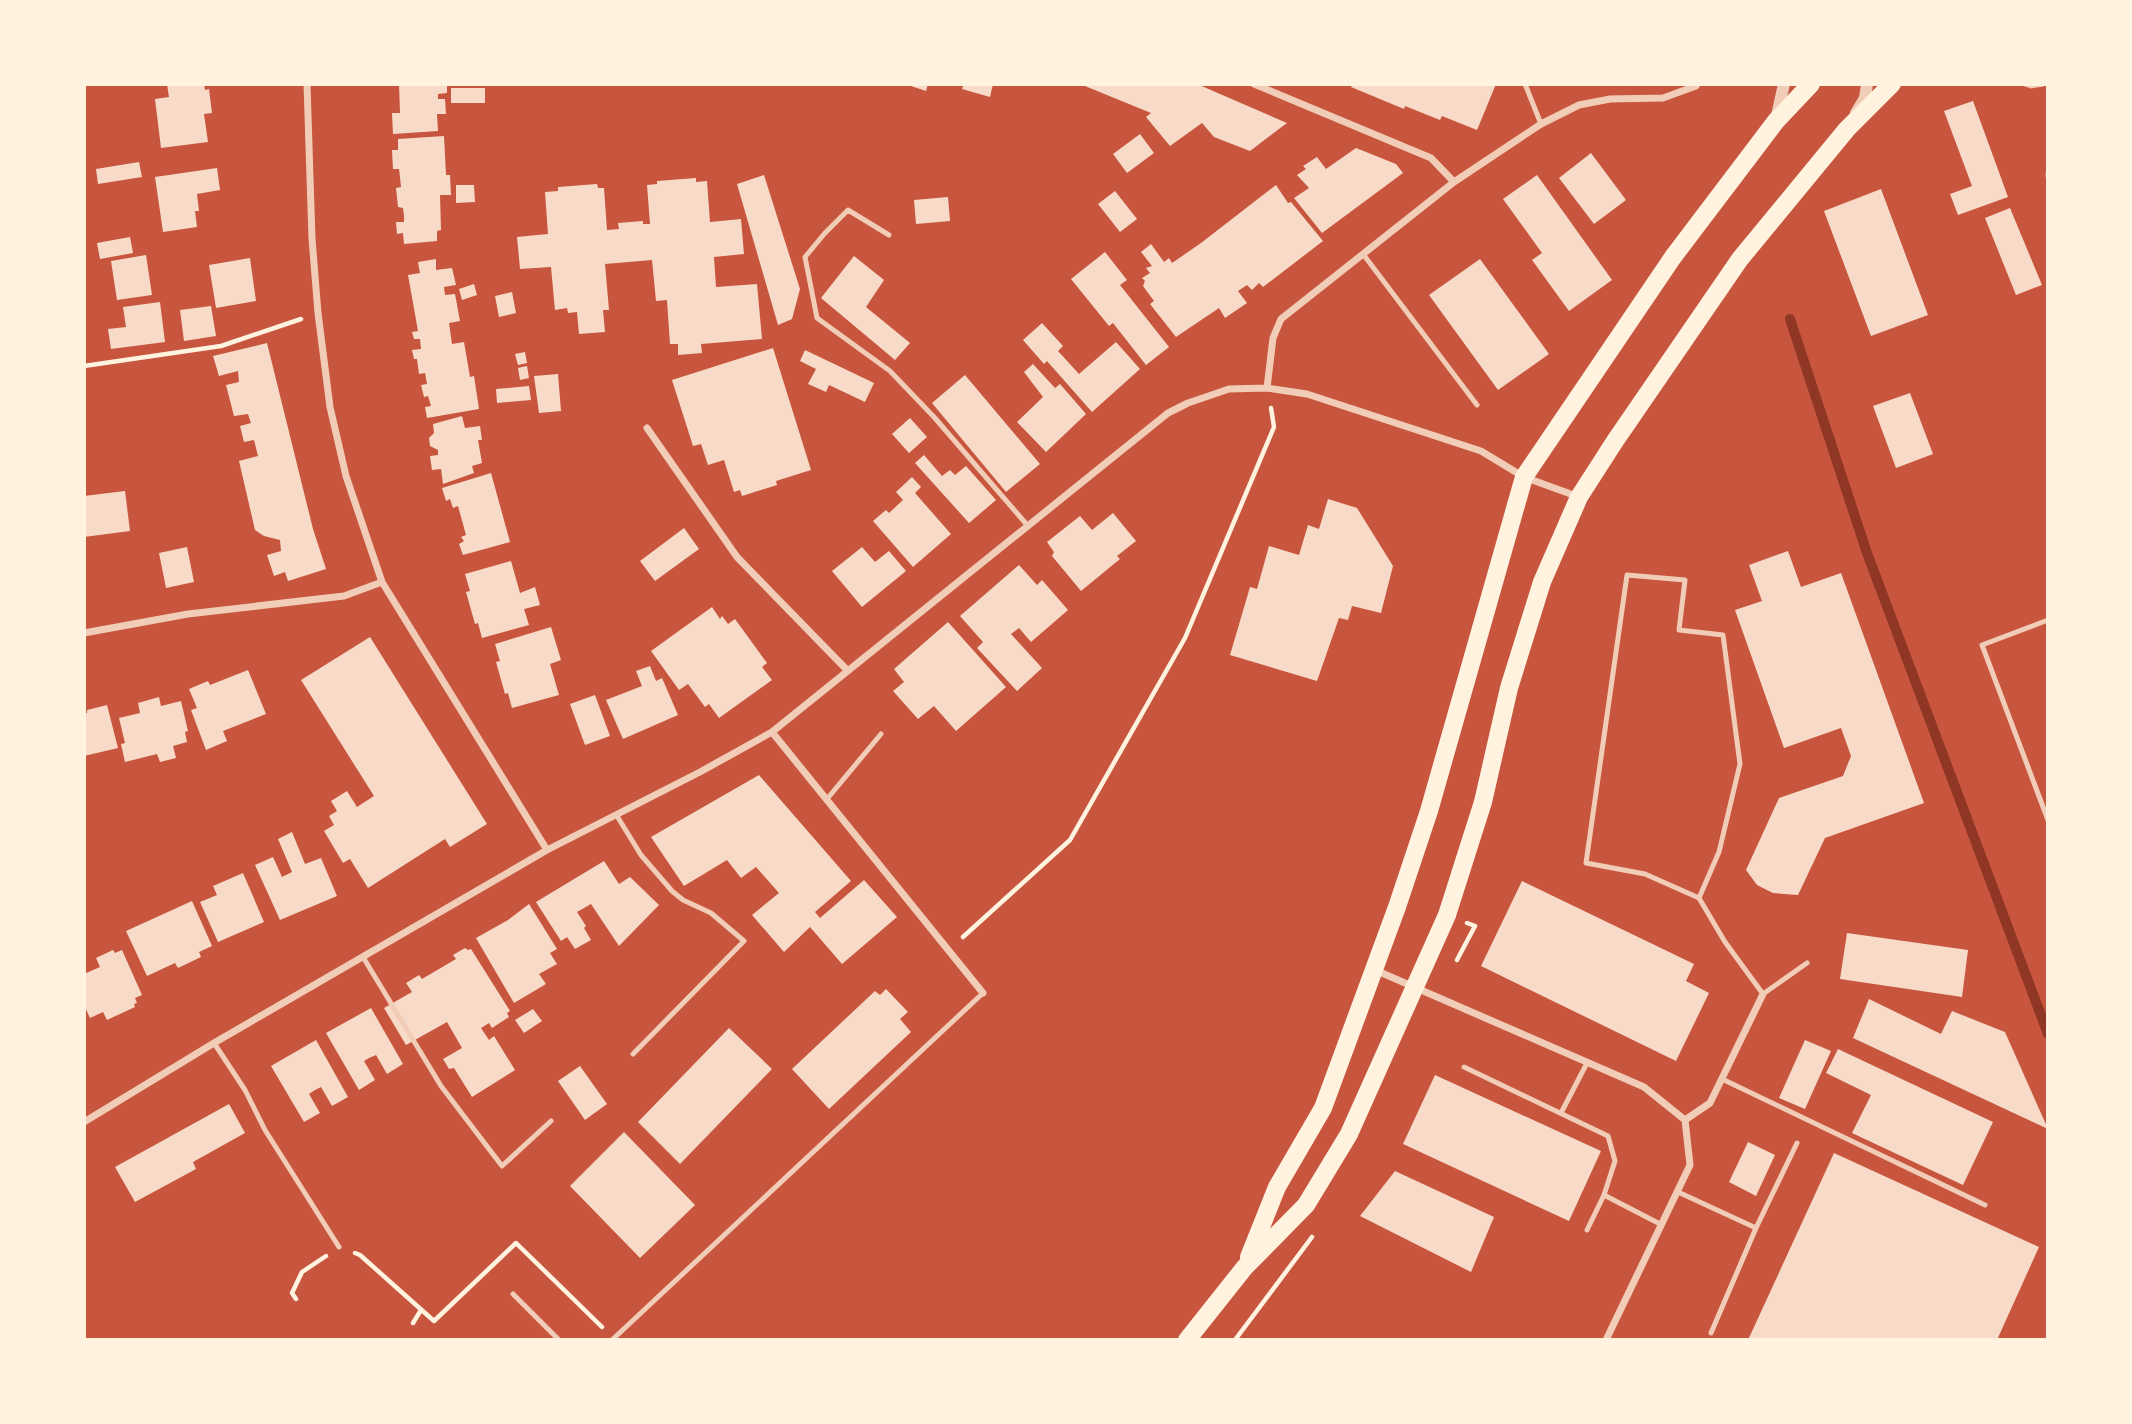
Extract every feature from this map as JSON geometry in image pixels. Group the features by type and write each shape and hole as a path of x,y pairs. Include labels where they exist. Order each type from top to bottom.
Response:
{"main road":[{"path":"1245,1267 1277,1187 1323,1108 1375,970 1429,811 1524,477 1673,257 1776,121 1811,84"},
{"path":"1187,1340 1245,1267 1306,1205 1349,1134 1447,915 1483,802 1510,688 1542,582 1580,497 1615,440 1740,260 1847,129 1892,84"}],"street":[{"path":"307,84 312,239 318,313 330,407 346,476 382,582 547,850"},
{"path":"1254,84 1431,158 1454,182"},
{"path":"1776,121 1784,84"},
{"path":"1847,129 1865,98 1867,84"},
{"path":"1267,388 1273,338 1280,320 1454,182 1541,124 1579,105 1611,99 1663,98 1696,86"},
{"path":"84,1122 214,1043 547,850 617,816 772,732 1168,413 1188,402 1229,389 1267,388 1307,394 1481,452 1524,477 1580,497"},
{"path":"647,428 737,557 848,671"},
{"path":"84,633 188,614 344,596 382,582"},
{"path":"772,732 983,993"},
{"path":"1375,970 1644,1087 1685,1120 1690,1165 1606,1340"},
{"path":"1685,1120 1710,1103 1763,994"}],"lane":[{"path":"1525,84 1541,124"},
{"path":"2025,84 2043,84"},
{"path":"889,235 848,210 825,233 806,257 817,318 890,371 934,417 1028,526"},
{"path":"1363,254 1477,405"},
{"path":"1699,898 1719,852 1740,764 1723,635 1679,630 1685,580 1627,575 1586,863 1645,874 1699,898 1725,942 1763,994 1807,963"},
{"path":"2048,620 1982,645 2048,820"},
{"path":"827,799 881,734"},
{"path":"617,816 641,855 672,891 683,900 711,913 744,941 634,1054"},
{"path":"363,957 441,1086 502,1166 551,1121"},
{"path":"613,1339 983,993"},
{"path":"214,1043 339,1247"},
{"path":"1561,1113 1587,1063"},
{"path":"1464,1067 1608,1136 1615,1161 1604,1195 1587,1230"},
{"path":"1722,1079 1985,1205"},
{"path":"1711,1333 1756,1228 1797,1143"},
{"path":"1678,1192 1756,1228"},
{"path":"1604,1195 1662,1225"},
{"path":"513,1294 559,1340"}],"path":[{"path":"84,366 221,346 318,313"},
{"path":"949,949 1070,840 1185,638 1275,427 1267,388"},
{"path":"296,1298 292,1293 302,1272 339,1247 360,1255 434,1321 516,1243 613,1339"},
{"path":"413,1323 421,1310"}],"building":[{"path":"167,84 204,84 205,90 209,89 212,113 204,114 208,142 161,148 155,99 169,97"},
{"path":"399,84 447,84 447,93 438,94 438,99 445,99 446,114 437,114 438,131 393,134 392,113 400,113"},
{"path":"905,84 928,84 926,91"},
{"path":"964,84 993,84 990,97 962,89"},
{"path":"1080,84 1197,84 1287,123 1250,151 1214,137 1202,123 1170,146 1146,117 1151,113"},
{"path":"1353,84 1496,84 1477,130 1442,116 1440,120 1405,106 1404,109 1351,87"},
{"path":"451,88 485,88 485,103 451,103"},
{"path":"1973,101 2008,197 1958,215 1950,194 1972,186 1944,111"},
{"path":"1140,134 1154,153 1127,173 1113,154"},
{"path":"444,136 446,175 450,175 451,195 440,195 441,230 437,231 437,241 404,244 403,233 397,234 396,222 404,222 404,216 403,208 398,207 396,188 401,187 400,177 399,169 393,169 392,150 398,150 398,139"},
{"path":"1356,148 1396,164 1403,173 1322,233 1294,198 1309,188 1297,175 1306,169 1303,166 1317,157 1326,169"},
{"path":"1591,153 1626,200 1594,224 1559,178"},
{"path":"139,162 142,177 98,184 96,169"},
{"path":"217,168 220,190 197,194 197,227 163,232 155,177"},
{"path":"764,175 800,289 792,319 778,325 737,184"},
{"path":"1537,175 1612,280 1569,311 1532,260 1542,253 1503,199"},
{"path":"696,178 696,182 707,181 710,222 741,219 744,254 714,257 716,287 757,284 762,339 701,344 702,353 678,355 678,344 670,344 667,300 656,301 652,260 605,264 609,310 603,310 605,332 579,334 577,312 568,313 567,308 555,310 551,267 520,269 517,237 548,234 545,192 558,191 558,187 597,184 598,188 604,188 607,230 619,229 618,223 643,221 643,224 650,224 647,185 657,184 657,181"},
{"path":"456,185 474,185 475,202 456,203"},
{"path":"1276,185 1288,203 1291,202 1323,241 1263,287 1259,283 1252,290 1247,285 1238,291 1247,303 1225,318 1219,308 1176,337 1150,304 1154,301 1143,286 1145,281 1142,278 1150,273 1146,268 1152,266 1141,252 1151,244 1164,262 1169,258 1172,263"},
{"path":"1881,189 1928,315 1871,336 1824,211"},
{"path":"1115,191 1137,219 1120,232 1098,204"},
{"path":"948,197 950,221 916,224 914,200"},
{"path":"2010,208 2042,285 2016,295 1985,218"},
{"path":"130,237 133,253 100,259 97,243"},
{"path":"1105,252 1127,280 1120,285 1169,347 1146,365 1113,323 1109,326 1071,279"},
{"path":"146,255 152,295 117,300 111,261"},
{"path":"854,256 884,280 866,307 910,343 895,360 821,298"},
{"path":"250,258 256,301 216,308 209,265"},
{"path":"436,259 436,270 452,268 456,285 444,287 445,295 455,294 460,321 449,323 452,344 464,342 470,377 474,376 479,409 427,418 425,407 431,406 428,396 424,397 421,385 427,384 425,373 419,374 417,359 414,359 412,350 421,349 420,339 414,339 412,332 418,331 408,275 420,273 418,262"},
{"path":"1480,259 1549,354 1498,390 1429,295"},
{"path":"474,284 477,295 462,300 459,289"},
{"path":"512,292 516,313 499,317 495,296"},
{"path":"160,302 165,342 111,349 108,329 126,327 123,307"},
{"path":"211,306 216,336 184,341 180,310"},
{"path":"1042,323 1063,346 1058,351 1079,374 1116,342 1140,369 1092,412 1047,361 1044,364 1023,340"},
{"path":"267,343 313,529 326,569 288,581 285,572 274,576 267,555 281,551 280,540 264,536 255,530 239,461 258,456 254,440 244,442 240,426 251,423 248,414 234,416 226,385 239,382 238,371 219,376 213,356"},
{"path":"773,348 811,470 742,496 740,490 734,492 724,460 708,465 701,444 693,446 672,380"},
{"path":"805,350 874,383 865,402 829,385 826,392 808,384 816,369 800,361"},
{"path":"525,352 527,363 518,365 515,354"},
{"path":"1033,364 1055,388 1060,384 1086,414 1046,452 1017,422 1043,397 1024,372"},
{"path":"527,366 529,378 520,380 518,368"},
{"path":"558,374 561,411 539,413 534,376"},
{"path":"965,375 1040,464 1006,492 932,403"},
{"path":"529,386 531,400 497,403 496,389"},
{"path":"1910,393 1933,454 1896,468 1873,406"},
{"path":"462,416 465,428 480,426 482,440 478,440 482,463 472,466 474,473 443,484 441,469 432,470 430,456 438,455 438,450 430,446 429,438 434,433 433,424"},
{"path":"910,418 927,437 909,453 892,434"},
{"path":"924,455 942,476 950,470 955,475 966,466 996,500 969,523 915,463"},
{"path":"491,473 510,542 463,555 459,544 464,541 461,537 466,535 458,506 453,508 450,499 446,501 442,488"},
{"path":"912,477 921,487 915,493 951,534 913,567 873,521 886,510 889,513 903,500 896,492"},
{"path":"125,491 130,531 84,537 84,496"},
{"path":"1328,499 1357,508 1393,566 1381,613 1352,606 1348,620 1339,618 1317,681 1230,655 1250,587 1257,589 1269,546 1299,555 1308,525 1319,529"},
{"path":"1113,513 1136,541 1117,556 1120,559 1081,591 1052,556 1054,552 1047,542 1080,516 1092,530"},
{"path":"684,528 699,549 655,581 640,561"},
{"path":"187,547 194,582 166,588 159,553"},
{"path":"862,547 875,562 889,551 906,571 862,607 832,571"},
{"path":"1788,551 1801,587 1841,573 1924,803 1825,838 1798,895 1773,893 1757,885 1746,870 1779,798 1843,776 1851,756 1841,728 1784,748 1735,610 1762,601 1749,565"},
{"path":"511,561 520,593 535,587 540,605 524,609 529,625 482,638 466,592 470,591 465,574"},
{"path":"1019,565 1037,585 1042,580 1068,610 1031,642 1019,628 1011,634 1042,668 1017,691 977,648 983,642 960,616"},
{"path":"712,607 720,619 722,616 728,624 735,619 767,663 762,667 772,680 719,718 709,704 705,707 688,684 679,690 651,651"},
{"path":"948,622 1006,687 956,731 934,706 918,719 893,691 904,682 894,669"},
{"path":"551,627 561,660 550,664 559,695 512,708 496,662 500,661 495,644"},
{"path":"370,637 487,824 450,847 445,839 368,888 350,859 343,863 324,831 334,825 329,816 337,811 331,801 347,791 357,807 374,796 301,680"},
{"path":"650,666 656,681 662,678 678,715 623,739 606,700 642,686 636,671"},
{"path":"248,670 266,714 223,731 227,741 206,750 191,710 197,708 189,689 208,681 210,685"},
{"path":"595,695 610,736 585,745 570,704"},
{"path":"159,697 161,706 181,701 188,731 185,732 187,742 173,746 176,758 160,762 157,754 125,762 121,744 125,743 119,718 140,713 138,703"},
{"path":"107,705 118,748 84,756 84,714 87,710"},
{"path":"759,775 851,881 815,912 820,918 864,880 897,917 842,964 810,927 784,952 752,915 779,893 756,867 741,878 727,860 684,886 651,837"},
{"path":"292,832 305,864 321,858 337,896 280,920 255,865 273,857 282,877 292,872 278,839"},
{"path":"604,861 619,884 630,877 659,905 619,946 591,904 577,912 591,940 575,949 567,937 561,941 536,902"},
{"path":"243,873 264,922 218,942 200,902 217,895 213,886"},
{"path":"1522,881 1694,964 1686,981 1709,993 1676,1061 1481,966"},
{"path":"192,901 212,946 199,952 201,957 178,968 175,963 147,976 126,931"},
{"path":"529,904 557,949 550,953 557,964 539,974 546,984 514,1003 476,938 508,920"},
{"path":"1847,933 1968,950 1962,997 1840,979"},
{"path":"465,948 471,949 510,1011 507,1013 509,1017 492,1028 489,1023 481,1028 489,1040 494,1036 515,1070 472,1097 454,1068 449,1069 443,1059 462,1048 447,1022 406,1045 384,1008 412,992 406,983 419,975 422,979 456,959 453,955"},
{"path":"113,950 115,953 122,950 142,995 135,998 135,1007 107,1020 103,1012 90,1018 84,1005 84,974 100,967 96,958"},
{"path":"886,989 908,1012 900,1019 911,1032 829,1109 792,1069 875,991 880,995"},
{"path":"1869,999 1941,1034 1952,1011 2005,1032 2048,1129 1853,1038"},
{"path":"371,1008 403,1064 387,1074 376,1055 369,1058 364,1061 375,1080 359,1090 326,1033"},
{"path":"533,1009 542,1021 524,1033 515,1020"},
{"path":"729,1028 772,1069 680,1164 638,1122"},
{"path":"316,1040 348,1097 332,1106 321,1087 315,1090 309,1094 320,1113 304,1122 271,1066"},
{"path":"1805,1040 1831,1051 1805,1109 1779,1098"},
{"path":"1838,1049 1993,1122 1963,1185 1852,1133 1871,1095 1826,1073"},
{"path":"580,1066 607,1104 585,1120 558,1081"},
{"path":"1435,1075 1601,1151 1569,1221 1403,1144"},
{"path":"229,1104 245,1133 193,1162 196,1169 135,1202 115,1167"},
{"path":"624,1132 695,1205 640,1258 570,1186"},
{"path":"1748,1142 1775,1155 1756,1196 1729,1182"},
{"path":"1834,1153 2039,1247 1997,1340 1748,1340"},
{"path":"1395,1171 1494,1217 1471,1272 1360,1216"}],"waterway":[{"path":"1790,319 1867,553 2048,1034"}]}
